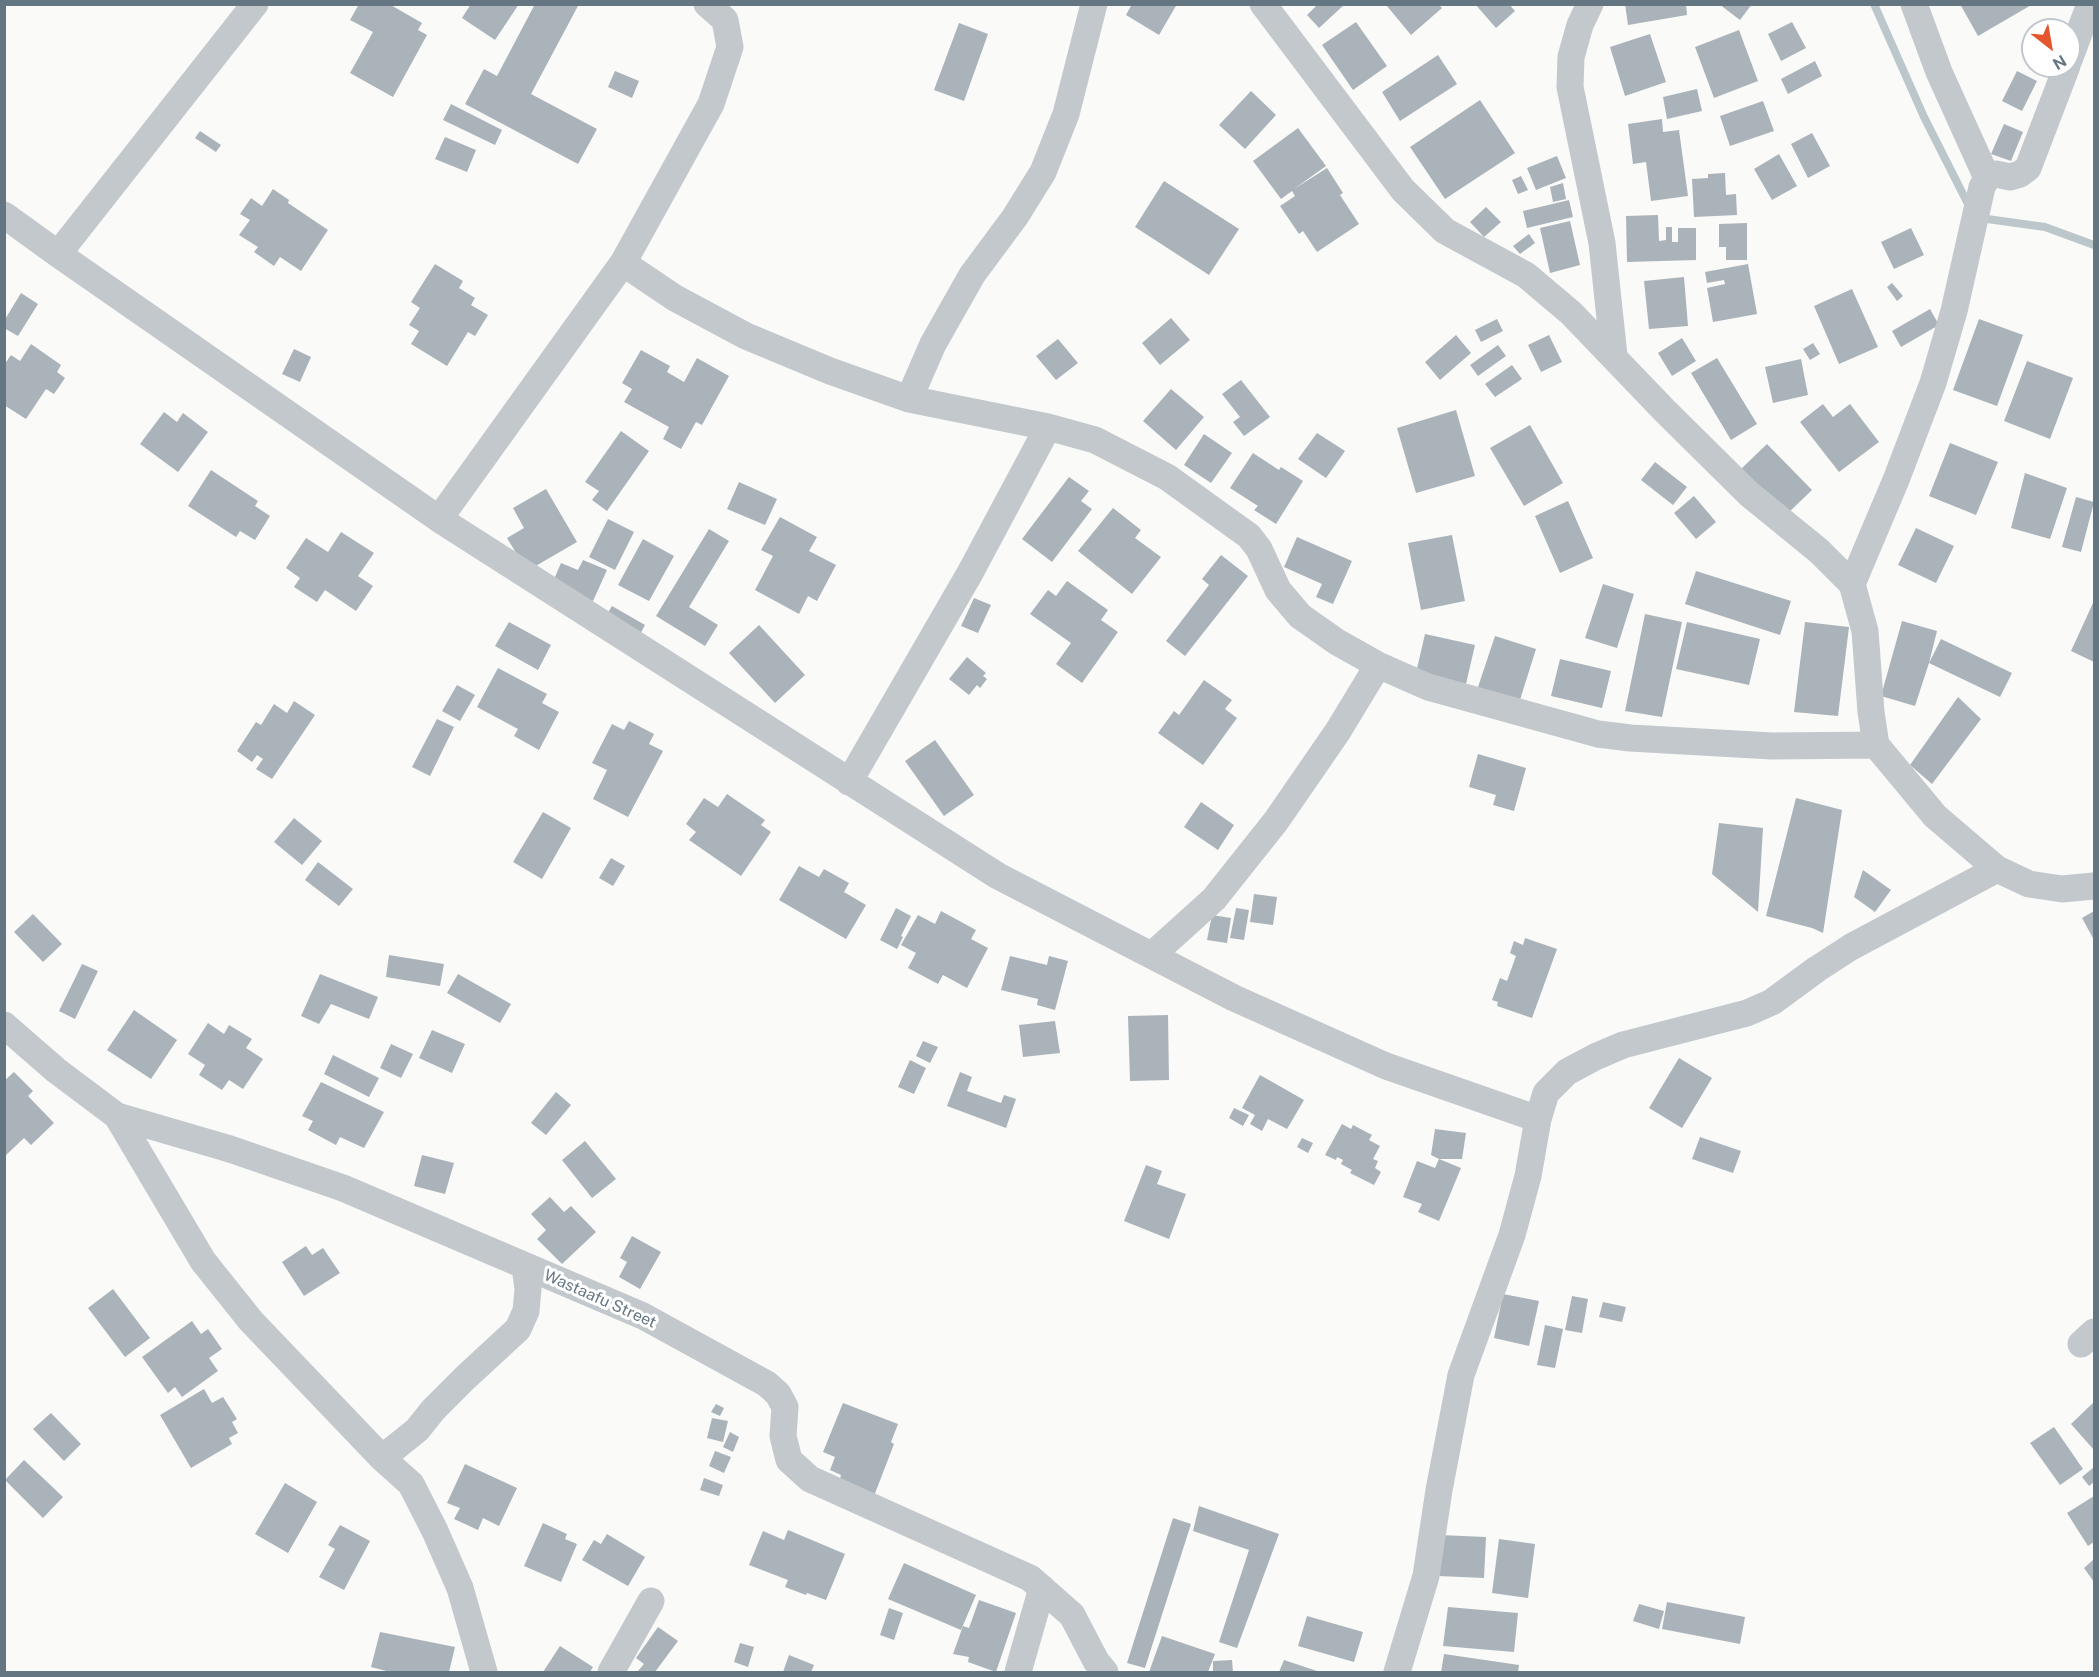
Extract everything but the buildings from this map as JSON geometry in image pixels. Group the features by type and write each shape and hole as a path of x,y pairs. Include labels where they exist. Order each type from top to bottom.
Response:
{"street":[{"path":"57,254 255,4"},
{"path":"439,519 622,263 711,104 730,47 725,20 707,4"},
{"path":"909,399 933,344 972,275 1015,217 1043,172 1066,114 1094,4"},
{"path":"1263,4 1403,190 1445,231 1526,275 1571,313 1749,494 1819,551 1852,584 1864,632 1876,745 1935,816 1997,869 2030,884 2062,890 2094,886"},
{"path":"1590,4 1580,25 1571,57 1570,87 1602,243 1614,356"},
{"path":"1914,4 1940,72 1987,178"},
{"path":"2081,28 2090,4"},
{"path":"1852,584 1896,480 1933,383 1954,311 1982,187 1987,178 1996,174 2010,177 2028,168 2062,78"},
{"path":"4,215 439,519 998,876 1234,998 1386,1066 1538,1119"},
{"path":"622,263 675,298 746,336 830,371 909,399 1048,427 1095,440 1167,477 1249,536 1259,549 1278,590 1300,616 1337,642 1378,665 1428,687 1598,734 1694,743 1772,746 1876,745"},
{"path":"849,782 970,573 1048,427"},
{"path":"1152,955 1214,899 1276,821 1338,731 1378,665"},
{"path":"1396,1672 1426,1576 1439,1490 1461,1375 1512,1235 1528,1176 1538,1119 1546,1093 1567,1072 1595,1057 1623,1046 1747,1013 1772,1002 1816,969 1851,947 1997,869"},
{"name":"Wastaafu Street","path":"4,1025 57,1071 117,1116 230,1149 343,1188 643,1316 767,1384 778,1394 784,1407 783,1436 789,1460 810,1479 1030,1578 1072,1614 1096,1661 1105,1672"},
{"path":"117,1116 203,1261 251,1321 382,1458 411,1484 460,1588 484,1672"},
{"path":"382,1458 417,1430 433,1410 518,1329 526,1311 528,1289 525,1266"},
{"path":"1018,1672 1042,1588"},
{"path":"612,1672 651,1601"}],"waterway":[{"path":"1874,4 1924,117 1969,206"},
{"path":"1980,218 2045,227 2094,245"}]}
